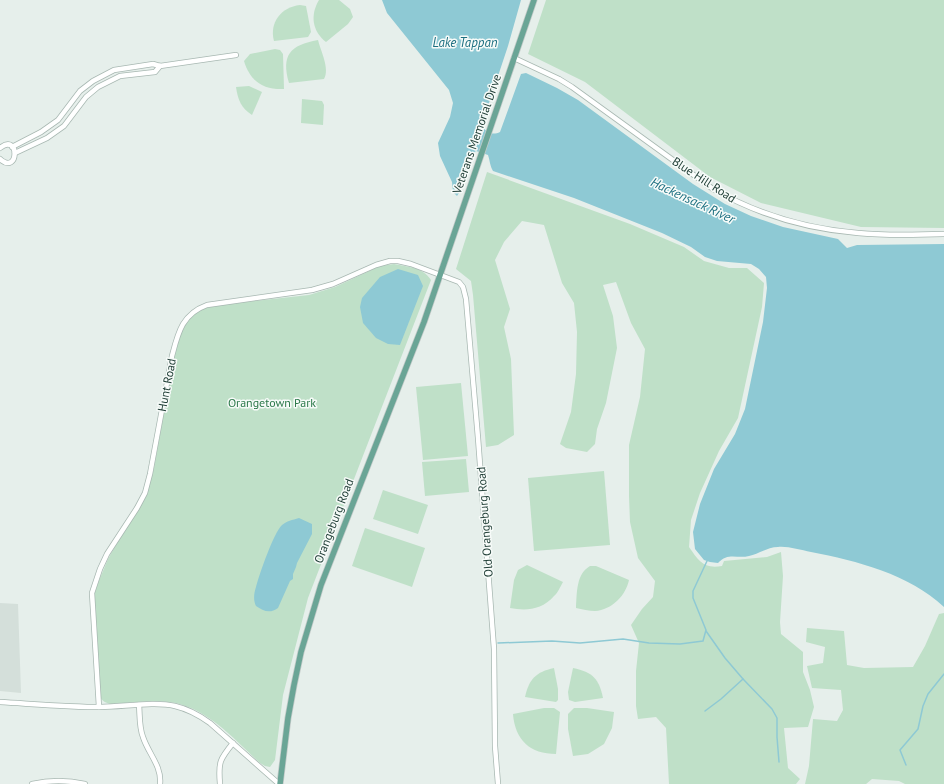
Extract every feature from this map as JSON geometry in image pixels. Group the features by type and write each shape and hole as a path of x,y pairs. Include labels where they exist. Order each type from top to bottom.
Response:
{"main road":[{"name":"Veterans Memorial Drive","path":"440,274 534,0"},
{"name":"Orangeburg Road","path":"279,784 294,685 321,585 424,322 440,274"}],"street":[{"path":"0,148 7,145 12,147 35,135 59,119 80,91 93,81 114,70 153,64 160,66 236,55"},
{"name":"Blue Hill Road","path":"514,58 553,76 572,87 713,189 752,208 797,223 850,232 883,235 944,234"},
{"path":"15,153 47,138 65,124 86,97 98,87 120,76 155,72 160,66"},
{"path":"59,119 65,124"},
{"path":"35,135 38,142"},
{"path":"0,159 3,162 9,162 14,159 15,153 12,147"},
{"name":"Hunt Road","path":"99,707 92,593 97,576 107,554 145,493 176,338 181,326 189,315 197,308 218,302 312,290 333,284 376,265 390,261 406,262 440,274"},
{"name":"Old Orangeburg Road","path":"440,274 461,284 466,300 494,649 494,746 498,784"},
{"path":"0,702 99,707 157,704 186,709 198,714 210,723 279,784"},
{"path":"139,705 142,736 158,767 161,778 160,784"},
{"path":"220,784 220,763 223,756 233,743"},
{"path":"32,784 58,781 84,784"}],"shaded area":[{"path":"0,603 18,604 21,693 0,691"}],"green space":[{"path":"319,0 339,0 350,9 353,17 348,24 326,42 321,38 315,28 314,22 314,11"},
{"path":"546,0 944,0 944,228 861,227 761,203 710,177 585,82 528,54"},
{"path":"300,5 306,6 311,32 308,37 274,41 273,28 278,17 287,9"},
{"path":"318,40 326,65 326,75 324,79 289,83 286,65 287,58 290,53 294,48 308,42"},
{"path":"275,49 280,50 283,54 284,89 270,88 258,83 250,74 244,61 250,54"},
{"path":"249,86 262,92 252,115 245,110 241,103 236,87"},
{"path":"302,99 322,101 324,105 323,125 301,123"},
{"path":"487,172 630,224 684,247 704,261 729,268 747,268 764,283 762,307 738,418 719,451 700,493 691,520 689,547 702,563 716,567 722,566 724,561 767,557 781,552 783,576 780,622 781,634 803,652 803,672 810,690 814,707 808,727 784,728 788,768 800,779 796,784 669,784 666,728 656,717 638,719 636,706 636,671 639,643 631,625 642,609 653,597 655,581 638,558 630,522 629,445 640,397 645,349 631,323 616,282 603,285 613,316 617,348 606,403 597,429 595,444 587,452 566,448 560,444 571,412 576,374 577,332 574,303 562,283 544,225 522,221 504,242 495,260 510,309 504,327 511,359 514,435 498,445 486,447 471,281 456,269"},
{"name":"Orangetown Park","path":"394,264 410,267 424,272 431,280 308,598 283,695 275,760 270,767 260,763 211,719 188,707 176,703 160,701 111,704 105,702 100,698 99,693 94,595 108,559 147,490 154,468 177,340 185,323 194,312 209,306 309,295 335,287 380,266"},
{"path":"461,383 468,456 423,460 416,387"},
{"path":"466,459 469,492 425,496 422,462"},
{"path":"604,471 610,545 534,551 528,478"},
{"path":"383,490 428,505 418,534 373,519"},
{"path":"365,528 425,548 412,587 352,566"},
{"path":"527,565 563,582 557,593 549,601 539,607 528,609 510,608 514,580 518,570"},
{"path":"590,566 596,566 629,580 625,591 617,601 601,610 593,611 576,608 578,584 585,569"},
{"path":"944,613 944,784 905,784 899,781 872,779 866,784 805,784 809,766 813,719 837,721 843,710 841,690 812,688 807,666 823,663 825,647 806,642 807,628 844,631 847,665 864,668 913,667 925,646 939,614"},
{"path":"554,668 558,689 558,700 556,702 525,697 529,685 534,677 542,672"},
{"path":"573,668 586,672 594,677 603,698 575,702 569,700 568,692"},
{"path":"544,708 554,708 560,712 556,754 531,748 521,738 514,723 513,714"},
{"path":"574,708 587,708 614,712 612,728 604,744 588,754 573,756 568,729 568,714"}],"water":[{"path":"382,0 521,0 508,46 482,124 486,131 494,134 500,132 521,74 526,73 578,100 693,184 725,204 751,216 783,227 838,239 847,248 857,245 944,244 944,607 915,586 882,570 794,548 774,547 745,557 725,558 718,563 704,560 695,549 693,532 700,504 714,469 735,434 745,409 763,322 767,288 766,277 759,269 751,264 717,261 705,257 691,247 662,233 574,198 493,171 488,155 476,151 472,154 457,196 453,192 452,182 440,156 438,143 450,117 453,103 449,90 387,13"},
{"path":"398,269 418,275 423,286 400,345 388,344 376,338 363,323 360,307 362,298 380,277"},
{"path":"299,518 312,524 312,534 297,563 293,574 293,579 290,581 278,608 272,611 264,610 256,606 254,596 267,554 282,525"}],"waterway":[{"path":"498,643 552,641 580,643 623,639 649,643 680,644 703,641 706,630 693,598 693,591 707,561"},
{"path":"705,711 743,679 725,658 706,631"},
{"path":"906,765 900,750 918,729 923,706 928,694 944,674"},
{"path":"743,679 772,709 777,718 779,762"}],"water label":[{"name":"Lake Tappan","path":"465,42"},
{"name":"Hackensack River","path":"693,200"}]}
